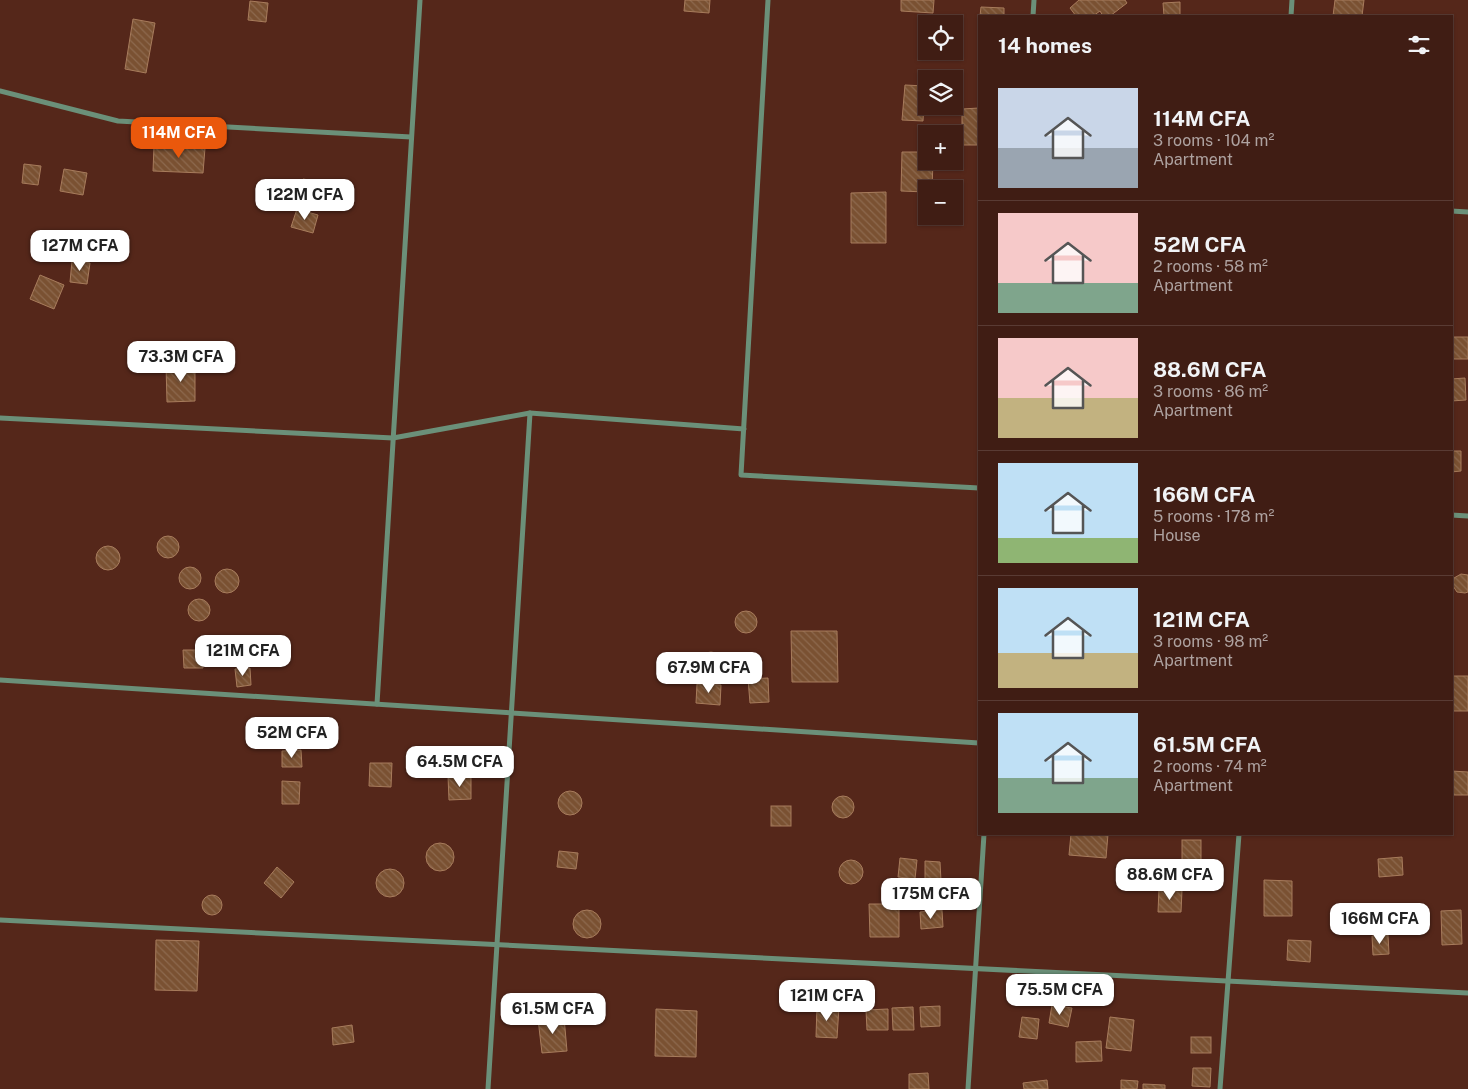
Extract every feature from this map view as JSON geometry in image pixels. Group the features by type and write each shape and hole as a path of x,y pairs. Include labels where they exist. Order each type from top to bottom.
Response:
{"street":[{"path":"377,704 420,0"},
{"path":"768,0 741,475 978,488"},
{"path":"1033,15 1034,0"},
{"path":"1291,15 1292,0"},
{"path":"0,91 118,121 412,137"},
{"path":"1453,211 1468,212"},
{"path":"0,418 393,438 530,413 744,429"},
{"path":"488,1089 530,413"},
{"path":"1453,516 1468,516"},
{"path":"0,680 978,743"},
{"path":"968,1089 984,835"},
{"path":"1220,1089 1239,835"},
{"path":"0,920 1468,993"}],"building":[{"path":"685,0 710,0 709,13 684,11"},
{"path":"901,0 934,0 933,13 901,11"},
{"path":"1079,0 1125,0 1127,3 1111,15 1102,15 1100,11 1094,15 1075,15 1070,8"},
{"path":"1335,0 1364,0 1362,15 1333,15"},
{"path":"250,1 268,3 266,22 248,20"},
{"path":"1180,2 1180,15 1164,15 1163,3"},
{"path":"981,7 1004,8 1004,15 980,15"},
{"path":"133,19 155,23 146,73 125,69"},
{"path":"905,85 918,86 918,115 923,115 923,121 902,120"},
{"path":"978,108 978,145 963,145 963,109"},
{"path":"154,146 205,148 203,173 153,171"},
{"path":"902,152 918,152 918,170 933,170 932,180 918,180 918,192 901,191"},
{"path":"24,164 41,166 38,185 22,183"},
{"path":"64,169 87,173 83,195 60,191"},
{"path":"303,179 321,182 318,204 300,201"},
{"path":"886,192 886,243 851,243 851,193"},
{"path":"297,209 318,215 313,233 291,227"},
{"path":"72,261 90,263 87,284 70,282"},
{"path":"40,275 64,285 54,309 30,299"},
{"path":"1453,337 1468,337 1468,359 1453,359"},
{"path":"195,364 195,401 167,402 166,365"},
{"path":"1465,378 1466,400 1453,401 1453,379"},
{"path":"1453,451 1461,451 1461,471 1453,472"},
{"path":"168,536 178,543 179,547 172,557 168,558 158,551 157,547 164,537"},
{"path":"108,546 113,547 119,553 119,563 113,569 108,570 103,569 97,563 96,558 97,553 103,547"},
{"path":"186,567 194,567 201,574 201,582 194,589 186,589 179,582 179,574"},
{"path":"227,569 235,573 239,581 235,589 227,593 219,589 215,581 219,573"},
{"path":"1461,574 1468,575 1468,592 1465,593 1457,592 1453,586 1454,578"},
{"path":"199,599 207,602 210,610 207,618 199,621 191,618 188,610 191,602"},
{"path":"746,611 754,614 757,622 754,630 746,633 738,630 735,622 738,614"},
{"path":"791,631 837,631 838,682 792,682"},
{"path":"183,650 203,650 203,668 184,668"},
{"path":"711,652 718,655 721,662 718,669 711,672 704,669 701,662 704,655"},
{"path":"250,668 251,685 237,687 235,669"},
{"path":"1453,676 1468,676 1468,711 1453,711"},
{"path":"768,678 769,702 750,703 748,679"},
{"path":"697,684 721,685 720,705 696,703"},
{"path":"301,750 302,767 282,767 282,751"},
{"path":"370,763 392,763 391,787 369,786"},
{"path":"1453,771 1468,772 1468,795 1453,795"},
{"path":"448,776 471,776 471,799 449,800"},
{"path":"282,781 300,782 299,804 282,804"},
{"path":"570,791 578,795 582,803 578,811 570,815 562,811 558,803 562,795"},
{"path":"843,796 851,799 854,807 851,815 843,818 835,815 832,807 835,799"},
{"path":"771,806 791,806 791,826 771,826"},
{"path":"1071,835 1108,835 1106,858 1069,855"},
{"path":"1182,840 1201,840 1201,860 1182,860"},
{"path":"440,843 450,847 454,857 450,867 440,871 430,867 426,857 430,847"},
{"path":"559,851 578,853 576,869 557,867"},
{"path":"1402,857 1403,875 1379,877 1378,859"},
{"path":"900,858 917,860 915,879 898,877"},
{"path":"851,860 860,863 863,872 860,881 851,884 842,881 839,872 842,863"},
{"path":"925,861 940,862 941,881 925,882"},
{"path":"277,867 294,882 281,898 264,883"},
{"path":"390,869 400,873 404,883 400,893 390,897 380,893 376,883 380,873"},
{"path":"1264,880 1292,881 1292,916 1264,916"},
{"path":"946,883 963,887 959,905 942,901"},
{"path":"1159,889 1182,890 1181,912 1158,912"},
{"path":"212,895 219,898 222,905 219,912 212,915 205,912 202,905 205,898"},
{"path":"869,904 899,904 899,937 870,937"},
{"path":"587,910 597,914 601,924 597,934 587,938 577,934 573,924 577,914"},
{"path":"942,910 943,927 921,929 920,912"},
{"path":"1461,910 1462,944 1442,945 1441,911"},
{"path":"1388,935 1389,954 1373,955 1372,936"},
{"path":"156,940 199,941 197,991 155,990"},
{"path":"1288,940 1311,941 1310,962 1287,960"},
{"path":"1052,1005 1072,1008 1068,1027 1049,1023"},
{"path":"817,1006 839,1007 837,1038 816,1037"},
{"path":"940,1006 940,1026 921,1027 920,1007"},
{"path":"913,1007 914,1030 893,1030 892,1008"},
{"path":"656,1009 697,1011 696,1057 655,1056"},
{"path":"888,1009 888,1030 867,1030 866,1010"},
{"path":"564,1017 567,1051 542,1053 538,1019"},
{"path":"1022,1017 1039,1019 1037,1039 1019,1037"},
{"path":"1110,1017 1134,1020 1131,1051 1106,1048"},
{"path":"352,1025 354,1042 333,1045 332,1028"},
{"path":"1191,1037 1211,1037 1211,1053 1191,1053"},
{"path":"1101,1041 1102,1061 1076,1062 1076,1042"},
{"path":"1193,1068 1211,1068 1210,1087 1192,1086"},
{"path":"928,1073 929,1089 909,1089 909,1074"},
{"path":"1047,1080 1048,1089 1024,1089 1023,1083"},
{"path":"1121,1080 1138,1081 1137,1089 1121,1089"},
{"path":"1143,1084 1165,1085 1165,1089 1143,1089"}]}
